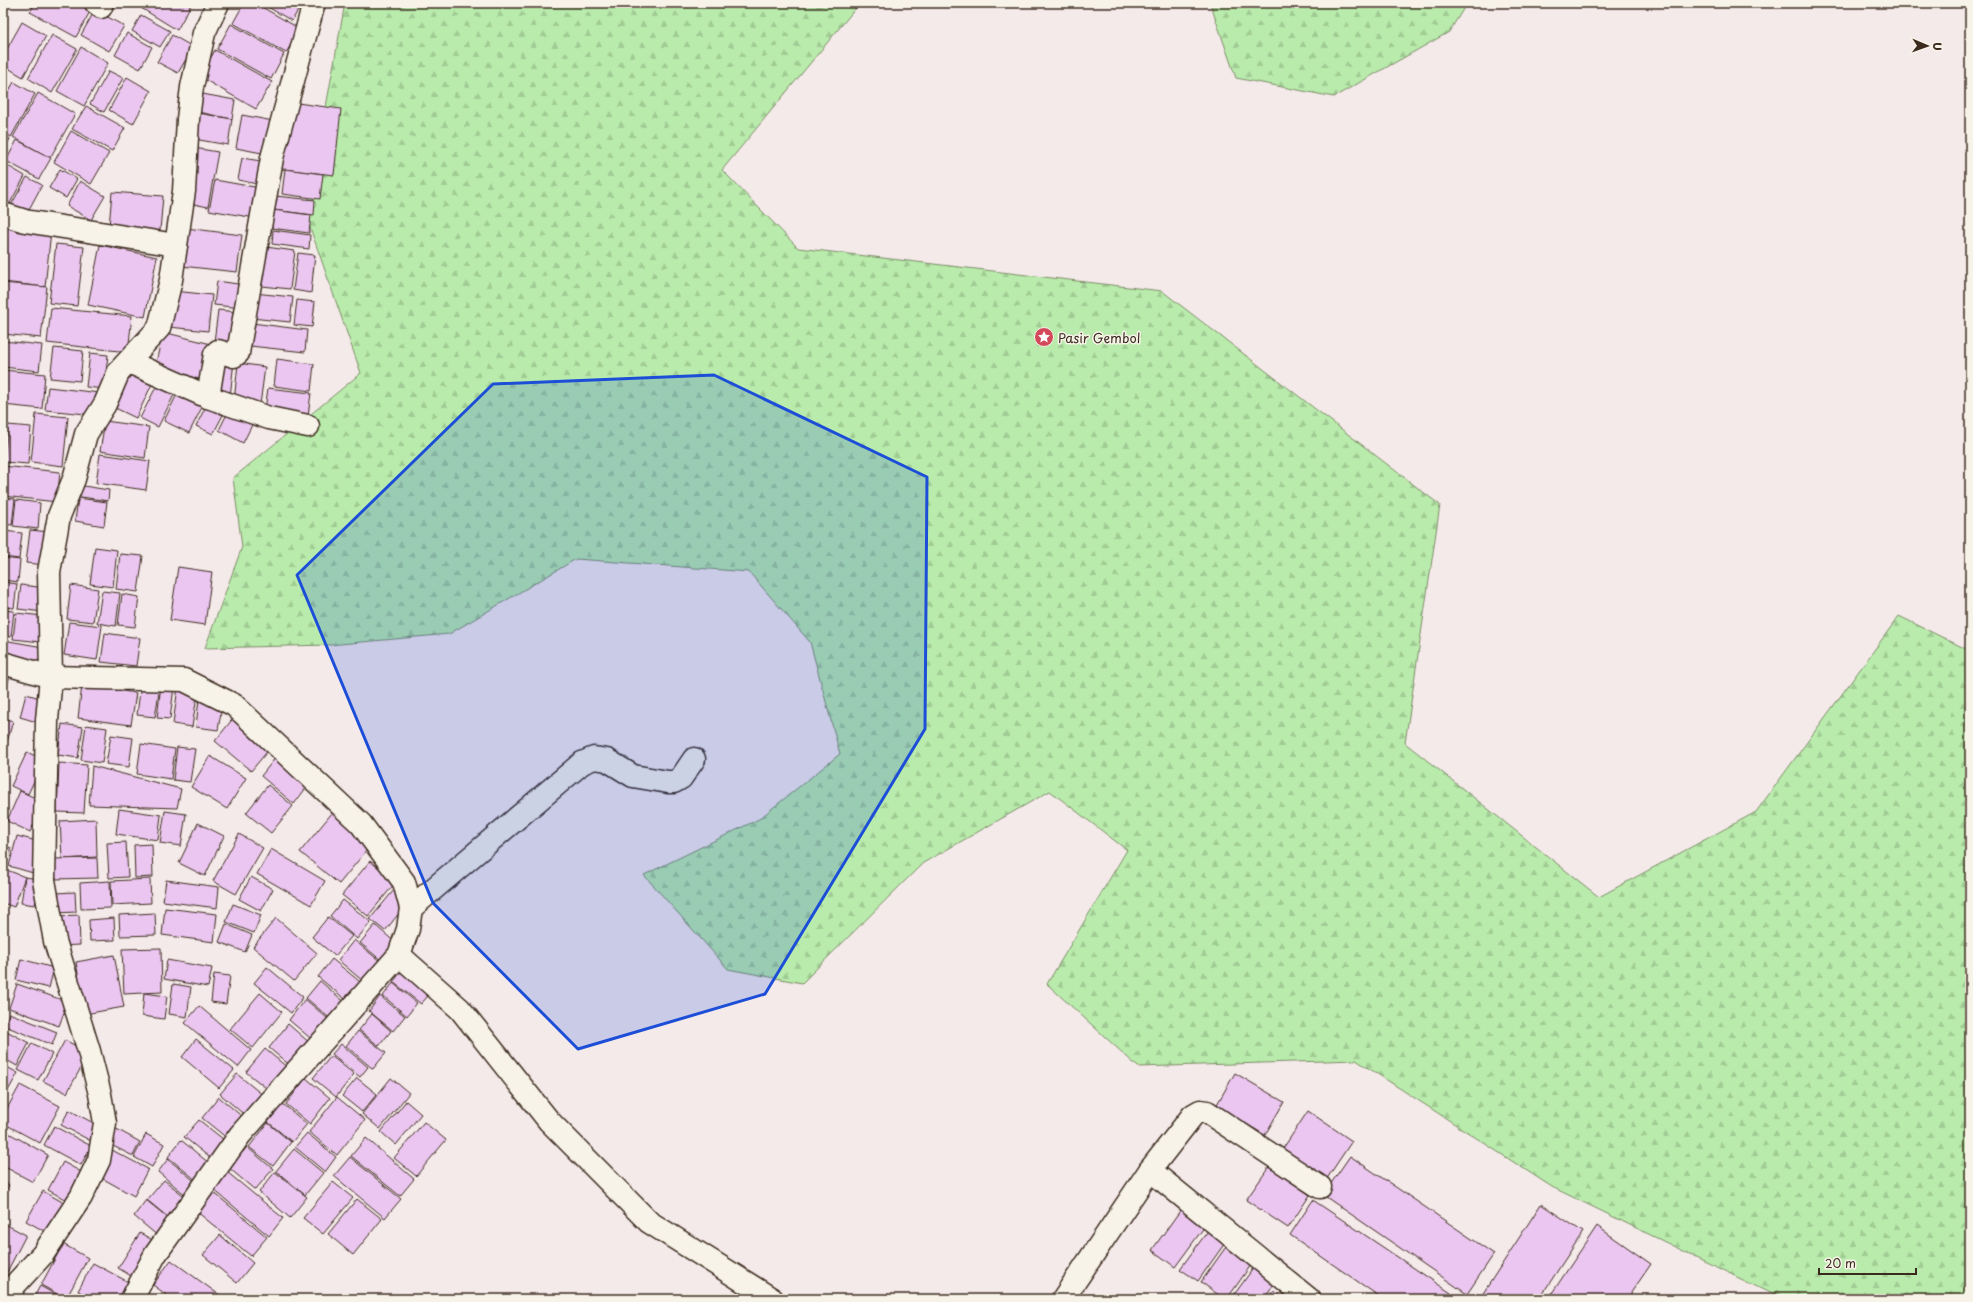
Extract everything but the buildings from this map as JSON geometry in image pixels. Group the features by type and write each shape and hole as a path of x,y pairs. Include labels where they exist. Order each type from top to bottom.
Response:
{"street":[{"path":"9,1289 43,1254 81,1198 98,1160 105,1123 100,1094 89,1051 55,941 44,880 48,720 51,677 49,572 59,516 74,479 86,434 105,404 119,371 159,328 171,280 184,191 188,119 192,87 204,33 218,3"},
{"path":"208,397 215,354 218,351 234,356 238,353 272,158 314,3"},
{"path":"3,214 25,221 176,245"},
{"path":"128,362 208,397 269,418 308,426"},
{"path":"3,663 51,677 184,680 234,705 361,824 404,882 411,908 408,929 398,955 240,1134 155,1255 132,1299"},
{"path":"411,908 582,763 594,758 607,760 633,776 674,782 681,778 694,759"},
{"path":"398,955 460,1009 548,1121 649,1222 772,1299"},
{"path":"1063,1299 1150,1170 1193,1115 1204,1111 1320,1187"},
{"path":"1150,1170 1309,1299"}],"highlighted area":[{"path":"714,375 927,477 925,729 765,994 578,1049 433,903 297,575 493,384"}],"green space":[{"path":"345,3 860,3 722,170 798,248 1162,291 1440,505 1405,743 1599,897 1756,812 1899,616 1970,651 1970,1299 1782,1299 1552,1187 1356,1060 1138,1067 1047,984 1127,850 1050,791 923,863 802,983 728,969 644,875 759,819 840,754 810,642 749,572 576,559 449,634 329,645 205,648 242,547 233,478 361,373 306,216"},
{"path":"1210,3 1467,3 1449,32 1334,97 1236,78"}],"place":[{"name":"Pasir Gembol","path":"1044,337"}]}
